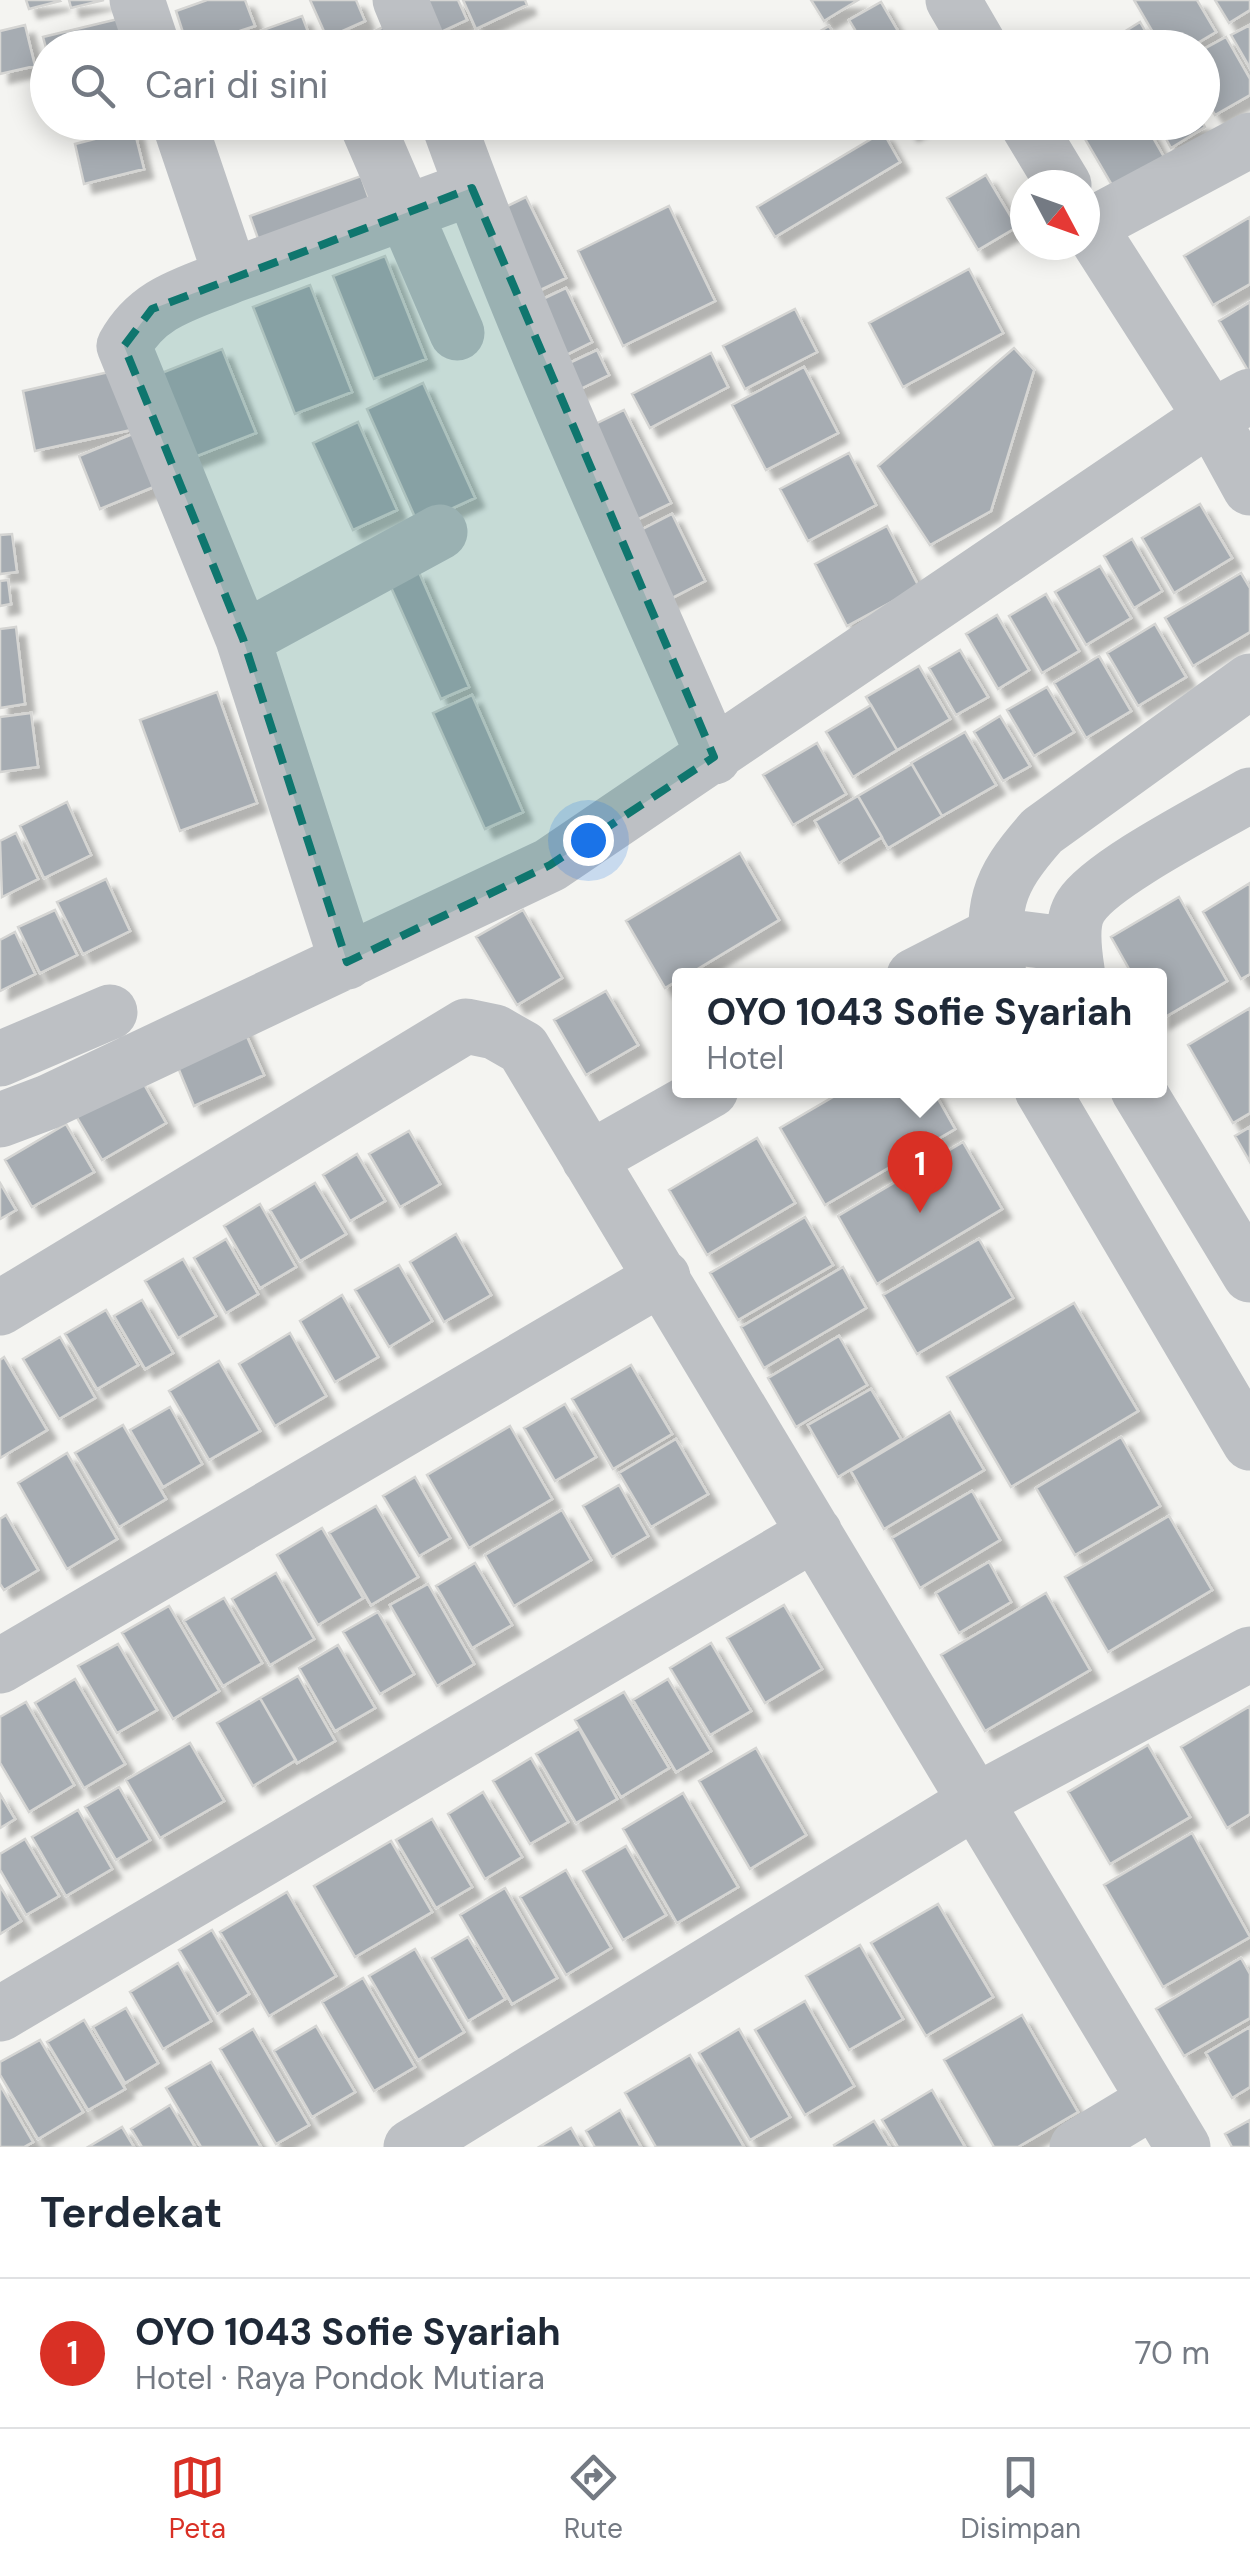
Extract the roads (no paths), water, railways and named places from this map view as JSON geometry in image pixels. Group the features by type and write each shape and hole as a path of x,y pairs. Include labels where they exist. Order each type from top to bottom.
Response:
{"street":[{"path":"137,0 148,30"},
{"path":"400,0 412,30"},
{"path":"185,140 231,276"},
{"path":"374,140 457,333"},
{"path":"455,140 714,757"},
{"path":"1037,140 1055,170"},
{"path":"1100,201 1250,140"},
{"path":"347,962 244,639 124,346 152,309 472,188"},
{"path":"1100,237 1231,407 1250,488"},
{"path":"0,1120 550,865 1231,407"},
{"path":"244,639 440,532"},
{"path":"996,955 998,894 1016,860 1042,832 1250,681"},
{"path":"945,968 996,955 1076,960 1078,908 1105,882 1250,795"},
{"path":"0,1059 110,1012"},
{"path":"0,1308 466,1026 495,1032 523,1048 1182,2147"},
{"path":"589,1159 696,1098"},
{"path":"1047,1098 1250,1443"},
{"path":"1143,1098 1250,1275"},
{"path":"0,1666 663,1277"},
{"path":"0,2014 815,1533"},
{"path":"411,2147 976,1801 1250,1654"},
{"path":"1077,2147 1154,2100"}],"place":[{"name":"OYO 1043 Sofie Syariah","path":"920,1213"}]}
